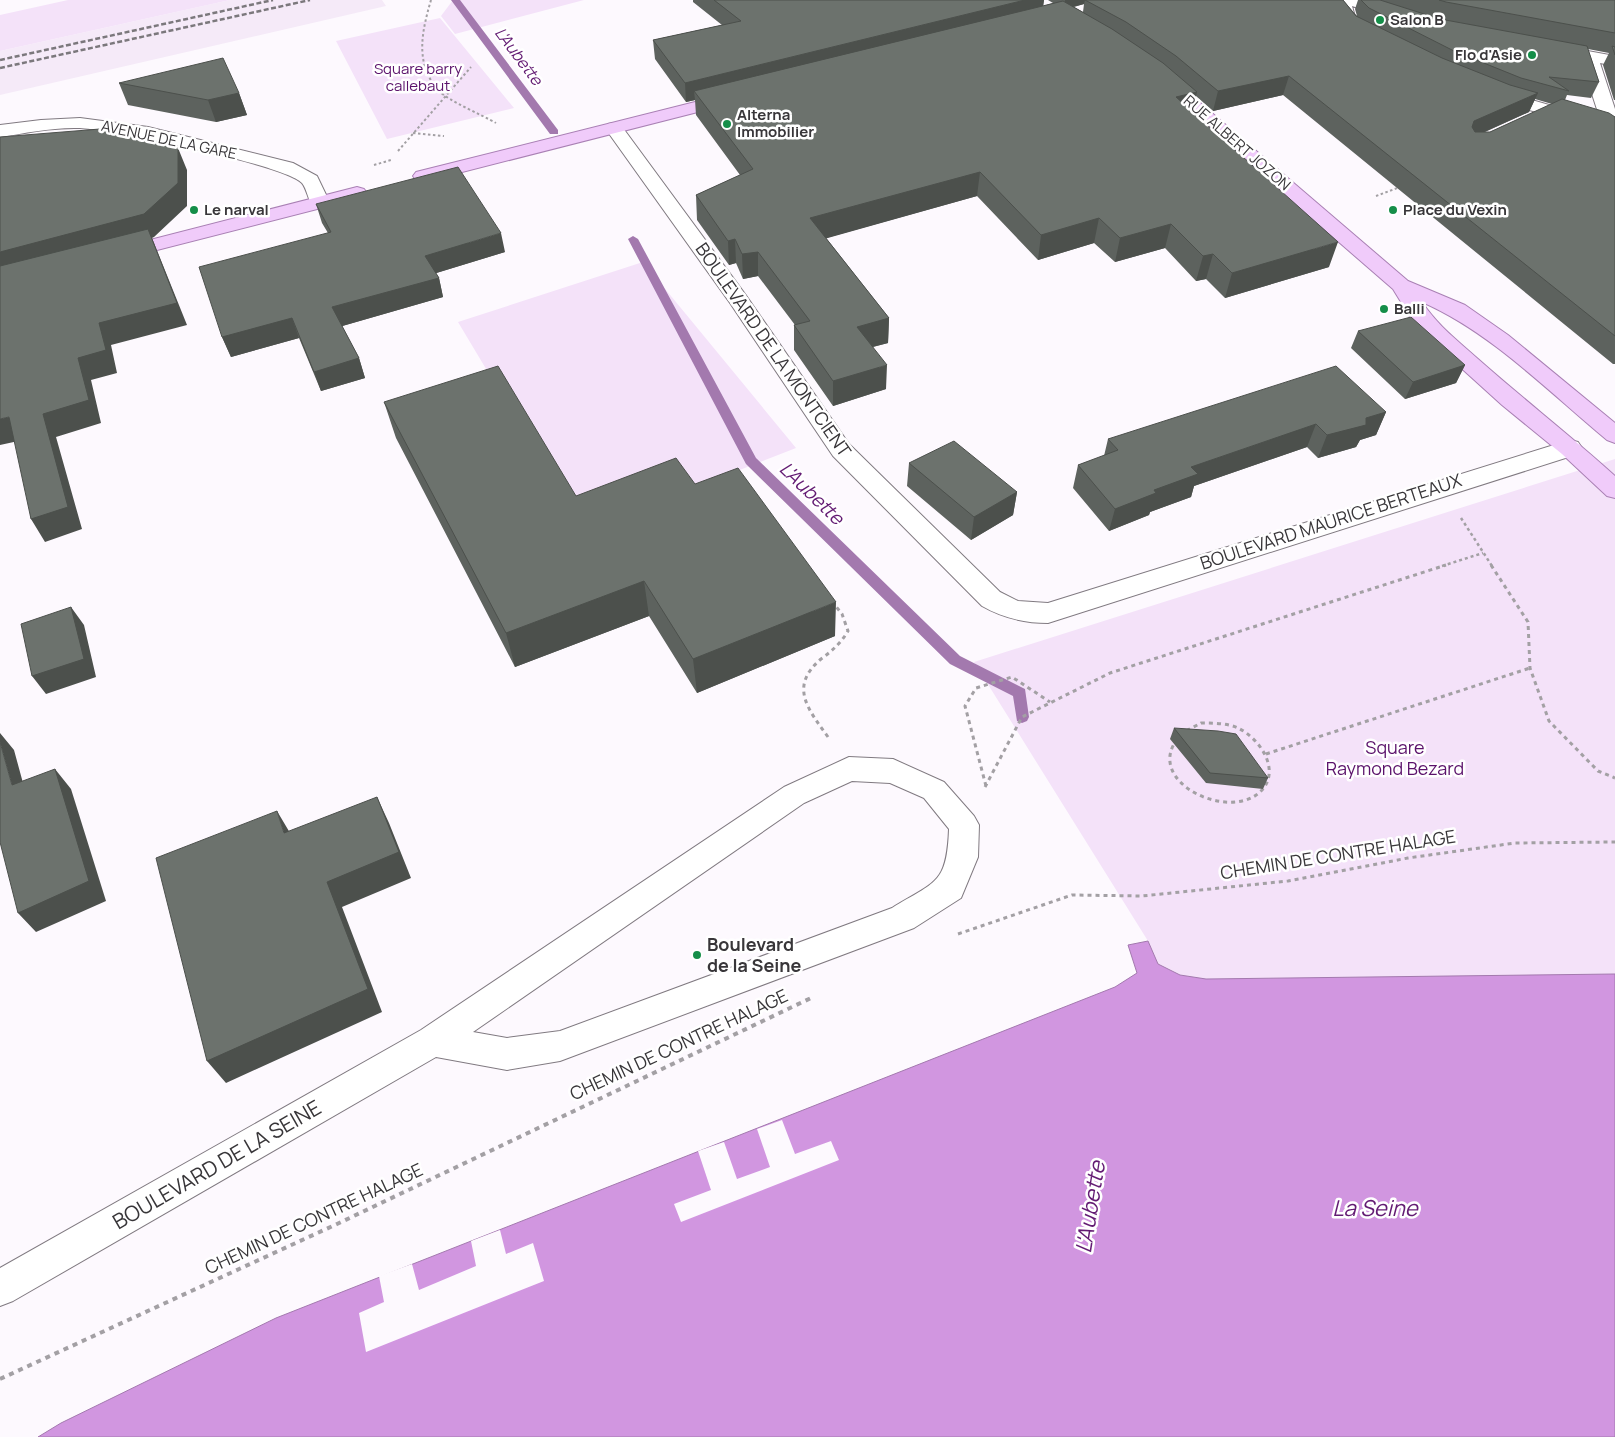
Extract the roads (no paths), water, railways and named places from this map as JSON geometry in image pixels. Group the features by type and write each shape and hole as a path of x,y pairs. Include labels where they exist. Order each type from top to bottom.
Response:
{"main road":[{"name":"RUE ALBERT JOZON","path":"1151,71 1188,100 1401,286 1425,323 1510,400 1570,448 1615,490"},
{"path":"409,180 746,94"},
{"path":"102,258 373,189"},
{"name":"RUE ALBERT JOZON","path":"1401,286 1458,310 1500,340 1615,435"},
{"name":"BOULEVARD MAURICE BERTEAUX","path":"1570,448 1615,435"}],"street":[{"path":"1382,42 1357,29 1346,19 1343,8 1348,0 1409,18"},
{"path":"1541,47 1588,57 1615,60"},
{"path":"1588,57 1613,125"},
{"path":"1483,89 1550,112 1613,125"},
{"path":"1525,123 1550,112"},
{"name":"AVENUE DE LA GARE","path":"0,132 41,124 80,123 148,133 286,167 310,180 320,203"},
{"name":"BOULEVARD DE LA MONTCIENT","path":"614,128 738,299 841,450 991,599 1006,608 1026,614 1048,613"},
{"name":"BOULEVARD MAURICE BERTEAUX","path":"1048,613 1570,448"},
{"name":"BOULEVARD DE LA SEINE","path":"0,1288 434,1041 794,795 849,769 893,771 934,790 964,825 964,857 950,889 903,918 560,1046 507,1054 434,1041"}],"water":[{"name":"La Seine","path":"1148,941 1158,964 1180,975 1206,979 1615,974 1615,1437 38,1437 61,1423 276,1318 1115,987 1137,973 1128,945"}],"waterway":[{"name":"L'Aubette","path":"455,0 554,132"},
{"name":"L'Aubette","path":"633,239 751,461 955,660 1020,693 1022,717"}],"railway":[{"path":"0,60 273,0"},
{"path":"0,68 310,0"}],"place":[{"name":"Salon B","path":"1380,20"},
{"name":"Flo d'Asie","path":"1532,55"},
{"name":"Alterna Immobilier","path":"727,124"},
{"name":"Le narval","path":"194,210"},
{"name":"Place du Vexin","path":"1393,210"},
{"name":"Balli","path":"1384,309"},
{"name":"Boulevard de la Seine","path":"697,955"}],"park label":[{"name":"Square barry callebaut","path":"418,78"},
{"name":"Square Raymond Bezard","path":"1395,758"}]}
